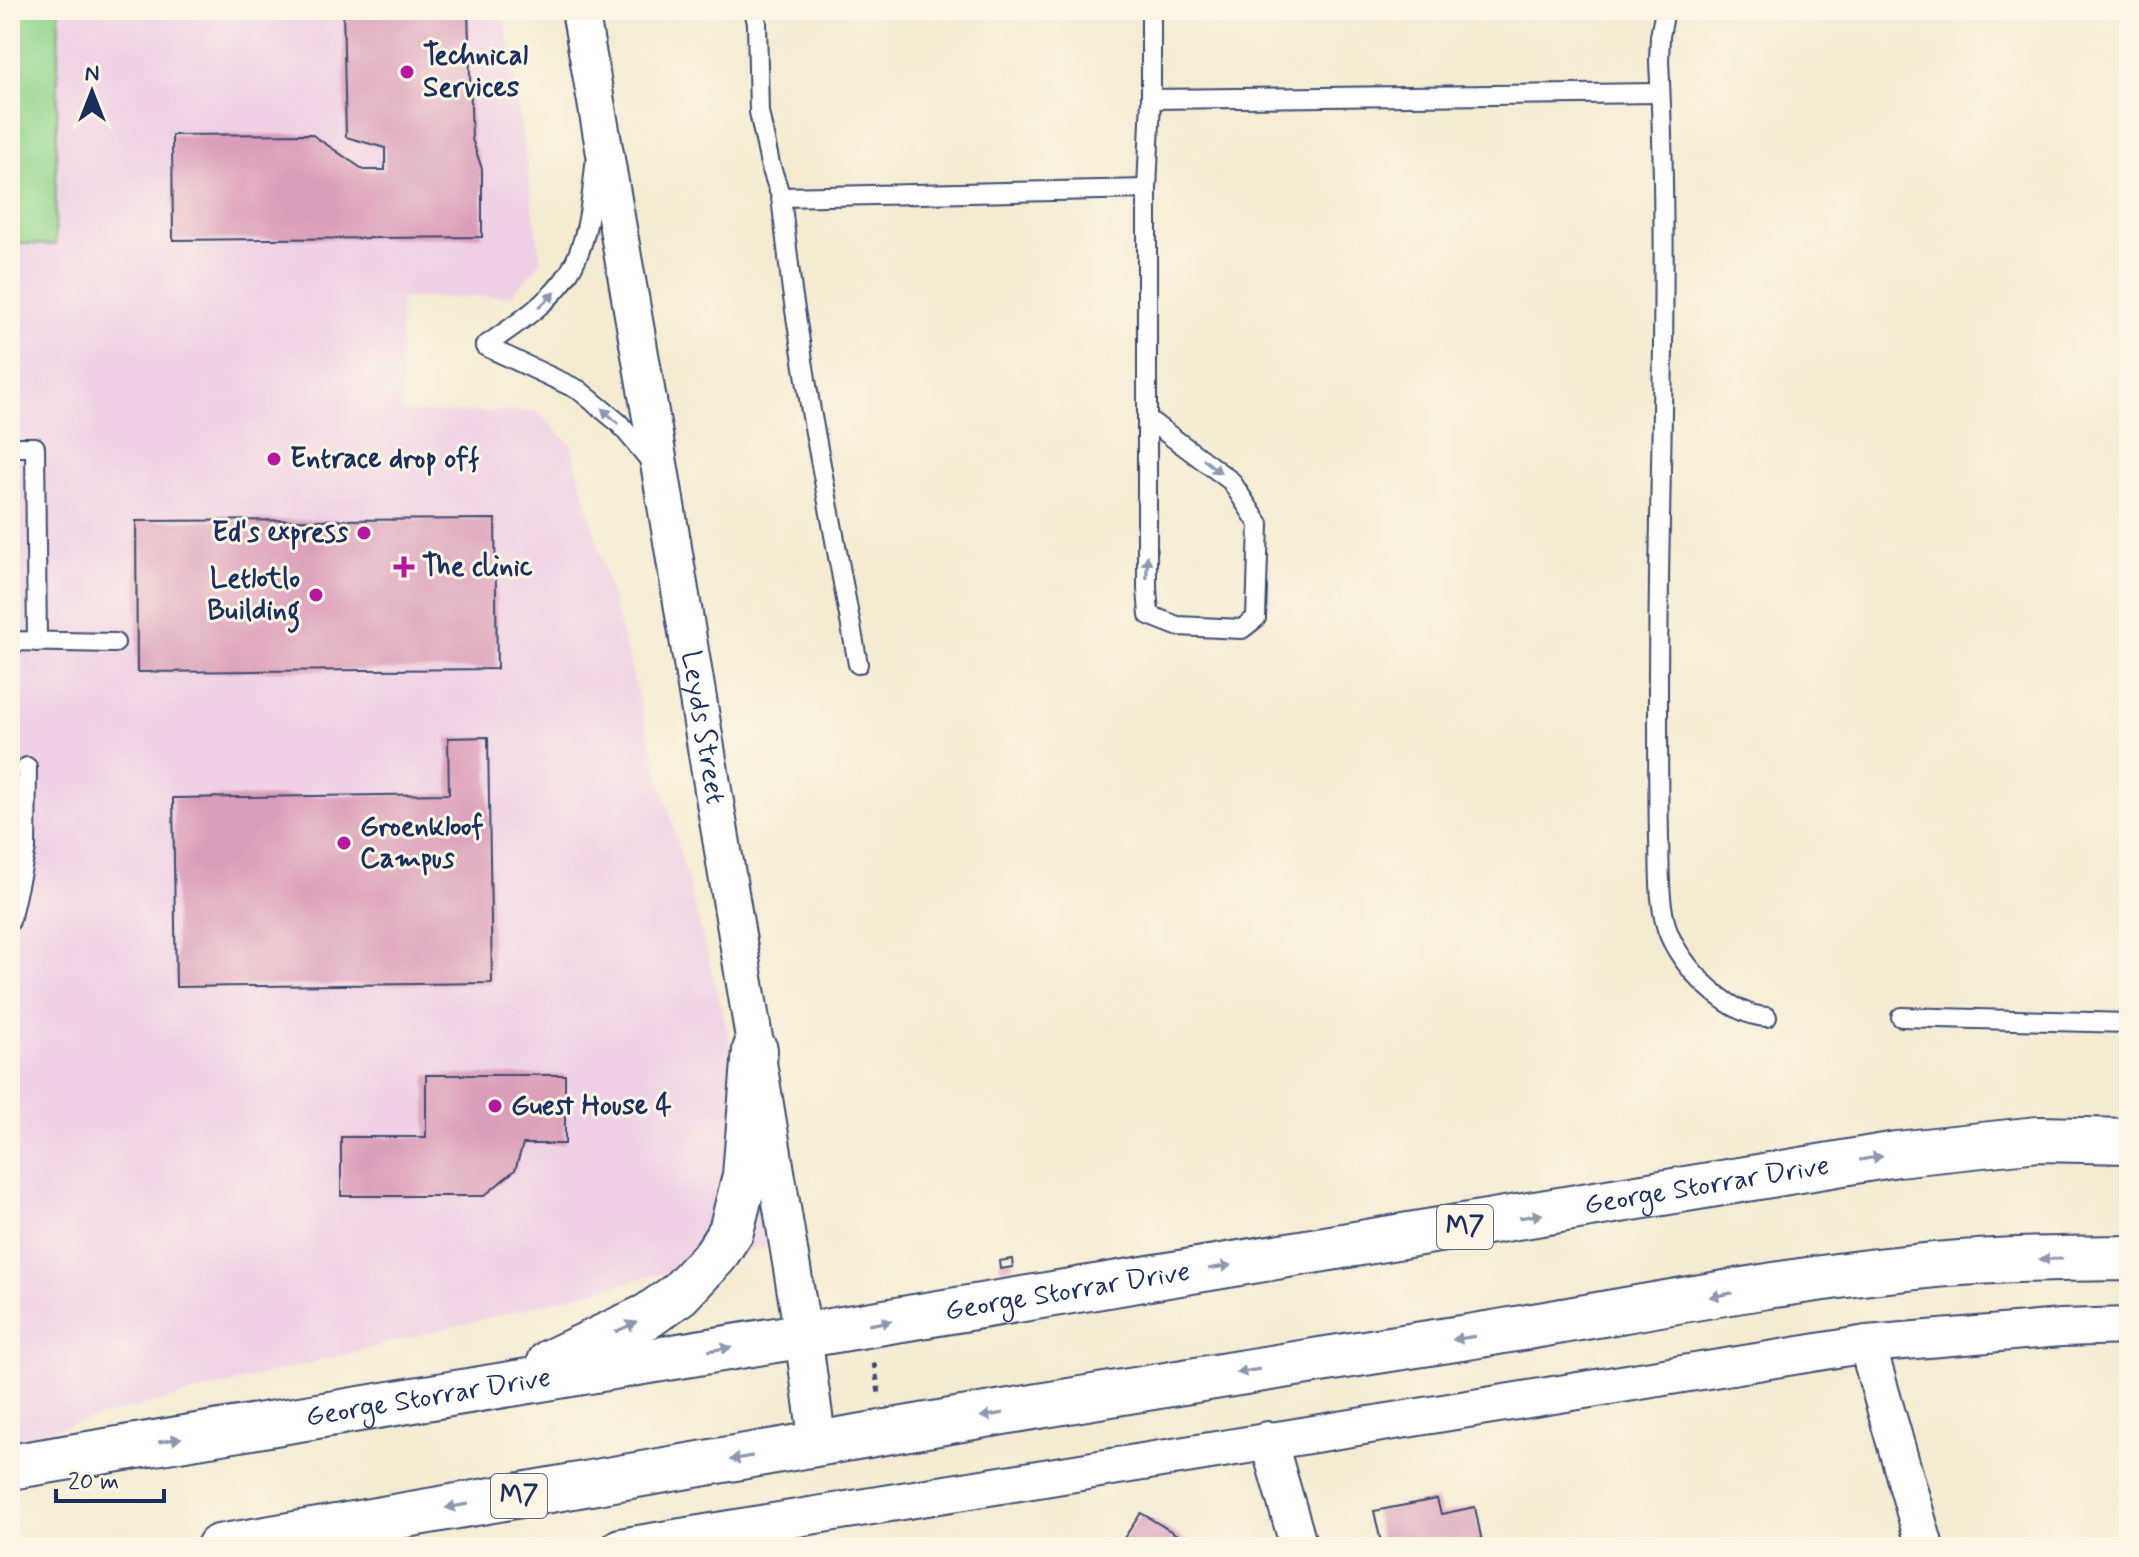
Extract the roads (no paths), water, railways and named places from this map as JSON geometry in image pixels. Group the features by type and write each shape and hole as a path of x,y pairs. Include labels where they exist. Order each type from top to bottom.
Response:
{"main road":[{"path":"505,1384 648,1316 679,1294 715,1256 731,1231 745,1176 755,1050"},
{"name":"George Storrar Drive","path":"10,1467 1897,1154 2038,1139 2129,1141"},
{"name":"M7","path":"219,1547 1150,1387 1797,1282 1946,1264 2022,1259 2129,1258"}],"street":[{"name":"Leyds Street","path":"580,10 661,475 803,1335 818,1445"},
{"path":"640,1545 1867,1344 2061,1328 2129,1326"},
{"path":"1867,1344 1925,1547"},
{"path":"1268,1440 1299,1547"}],"lane":[{"path":"754,10 759,112 781,197 808,398 858,664"},
{"path":"1149,420 1231,481 1259,524 1256,618 1242,629 1177,626 1149,615 1147,189 1151,10"},
{"path":"1665,10 1660,36 1664,289 1658,570 1658,777 1662,901 1669,933 1683,962 1736,1008 1767,1017"},
{"path":"1151,99 1660,93"},
{"path":"598,122 587,225 572,273 552,297 485,346 579,390 619,423 661,475"},
{"path":"781,197 1147,189"},
{"path":"10,447 35,447 37,642"},
{"path":"10,641 115,643"},
{"path":"10,921 26,849 27,767"},
{"path":"1901,1017 2129,1023"}],"place":[{"name":"Technical Services","path":"407,72"},
{"name":"Entrace drop off","path":"274,459"},
{"name":"Ed's express","path":"364,533"},
{"name":"The clinic","path":"404,567"},
{"name":"Letlotlo Building","path":"316,595"},
{"name":"Groenkloof Campus","path":"344,843"},
{"name":"Guest House 4","path":"495,1106"}]}
